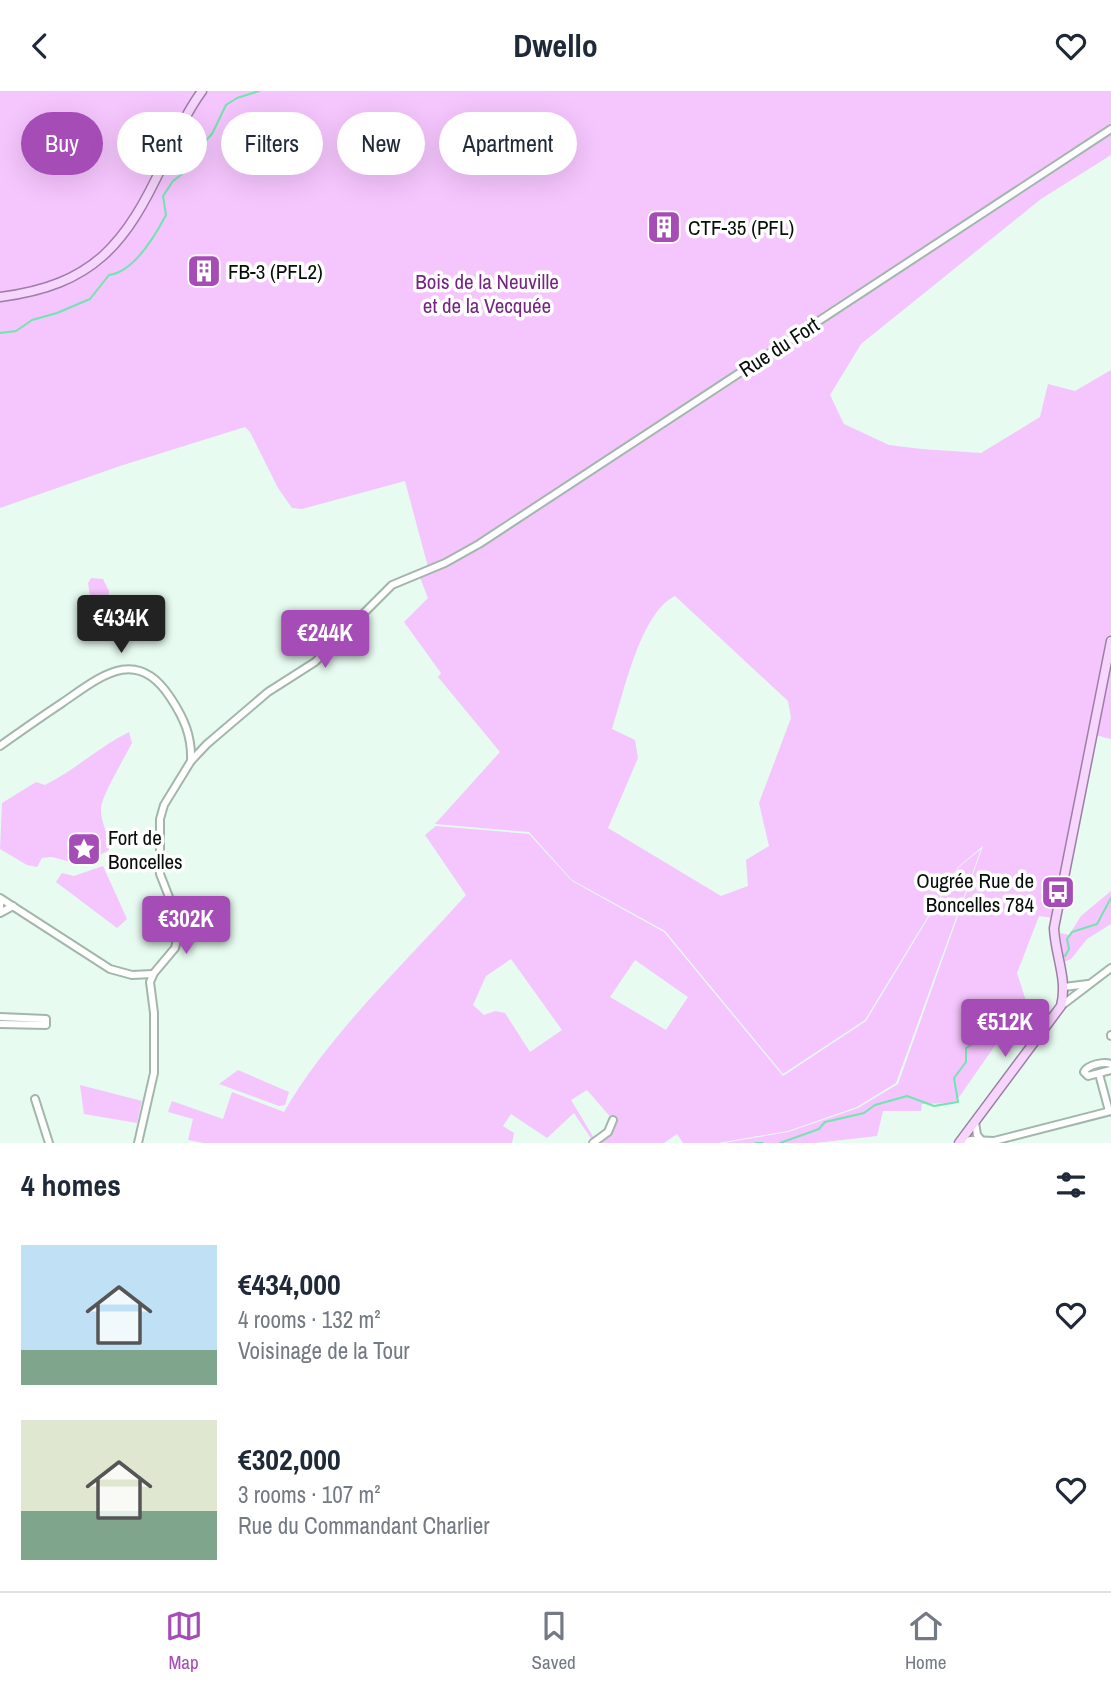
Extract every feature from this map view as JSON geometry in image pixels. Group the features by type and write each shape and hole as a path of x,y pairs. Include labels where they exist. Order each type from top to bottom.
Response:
{"main road":[{"path":"0,297 56,286 88,268 108,251 124,234 145,202 185,117 202,91"},
{"path":"960,1143 971,1136 975,1122 1061,1006 1063,975 1056,953 1054,928 1111,641"}],"street":[{"name":"Rue du Fort","path":"153,974 175,948 179,932 178,920 160,874 161,814 191,761 207,744 268,692 315,662 392,585 445,563 663,424 1111,129"},
{"path":"0,746 104,674 124,669 142,671 159,682 182,715 190,739 191,761"},
{"path":"190,739 197,745 207,744"},
{"path":"13,906 0,913 0,901 13,906 110,969 140,975 153,974 150,984 154,1013 154,1073 138,1143"},
{"path":"1061,1006 1111,968"},
{"path":"140,975 150,984"},
{"path":"1063,975 1074,984"},
{"path":"1064,987 1090,984"},
{"path":"1064,987 1077,993"},
{"path":"0,1017 46,1019 46,1025 0,1024"},
{"path":"1111,1064 1105,1062 1087,1067 1084,1072 1087,1076 1111,1070"},
{"path":"971,1136 984,1143 1110,1111 1099,1074"},
{"path":"35,1099 50,1143"},
{"path":"593,1143 608,1132 613,1120"}],"green space":[{"name":"Bois de la Neuville et de la Vecquée","path":"0,91 1111,91 1111,126 468,548 428,567 405,481 302,509 292,508 245,427 120,466 0,508"},
{"path":"1111,133 1111,155 1041,199 861,344 830,395 844,424 889,445 981,453 1040,417 1048,384 1075,391 1111,370 1111,633 1081,765 1054,918 1039,916 1017,973 1026,1001 955,1103 922,1104 921,1111 883,1111 877,1136 815,1143 724,1143 788,1132 858,1108 898,1084 983,846 958,867 865,1020 783,1074 665,931 572,880 529,832 435,824 500,752 438,677 441,673 404,622 428,598 419,575 466,555","holes":["675,596 788,701 791,718 759,803 769,846 746,860 748,886 721,896 608,828 638,758 635,740 612,729 643,636 663,605"]},
{"path":"91,578 103,579 109,591 106,617 101,620 93,616 88,583"},
{"path":"1111,654 1111,739 1095,735"},
{"path":"129,732 132,743 102,802 102,819 109,850 82,865 52,857 42,858 37,867 27,865 0,849 2,803 36,782 45,785 56,779"},
{"path":"436,826 529,834 572,881 664,932 783,1076 866,1021 959,867 981,849 896,1083 857,1107 788,1131 718,1143 683,1143 677,1134 664,1143 594,1143 574,1113 547,1138 511,1114 503,1126 514,1133 512,1143 204,1143 188,1140 193,1119 168,1112 172,1101 223,1119 232,1092 284,1112 303,1082 346,1026 466,895 425,835","holes":["511,959 562,1030 530,1052 505,1013 495,1011 484,1015 473,1005 486,976","635,960 688,997 666,1030 610,997","587,1090 613,1120 594,1138 571,1100"]},
{"path":"103,866 127,919 117,928 56,882 62,873 74,876"},
{"path":"1111,891 1111,924 1087,939 1071,959 1064,962 1060,933 1069,935 1081,916"},
{"path":"238,1070 289,1092 285,1105 279,1106 219,1084"},
{"path":"80,1085 142,1101 137,1123 84,1114"}],"waterway":[{"path":"0,333 16,331 32,320 90,299 109,275 135,260 150,242 166,215 163,196 173,181 182,174 187,160 212,134 226,105 237,98 259,91"},
{"path":"1065,956 1069,949 1067,939 1072,932 1097,924 1111,898"},
{"path":"780,1143 819,1129 825,1122 864,1113 875,1105 907,1096 934,1106 958,1102 954,1078 966,1062 966,1048 1028,1010"},
{"path":"755,1143 763,1143"}],"place":[{"name":"CTF-35 (PFL)","path":"664,227"},
{"name":"FB-3 (PFL2)","path":"204,271"},
{"name":"Fort de Boncelles","path":"84,849"},
{"name":"Ougrée Rue de Boncelles 784","path":"1058,892"}]}
